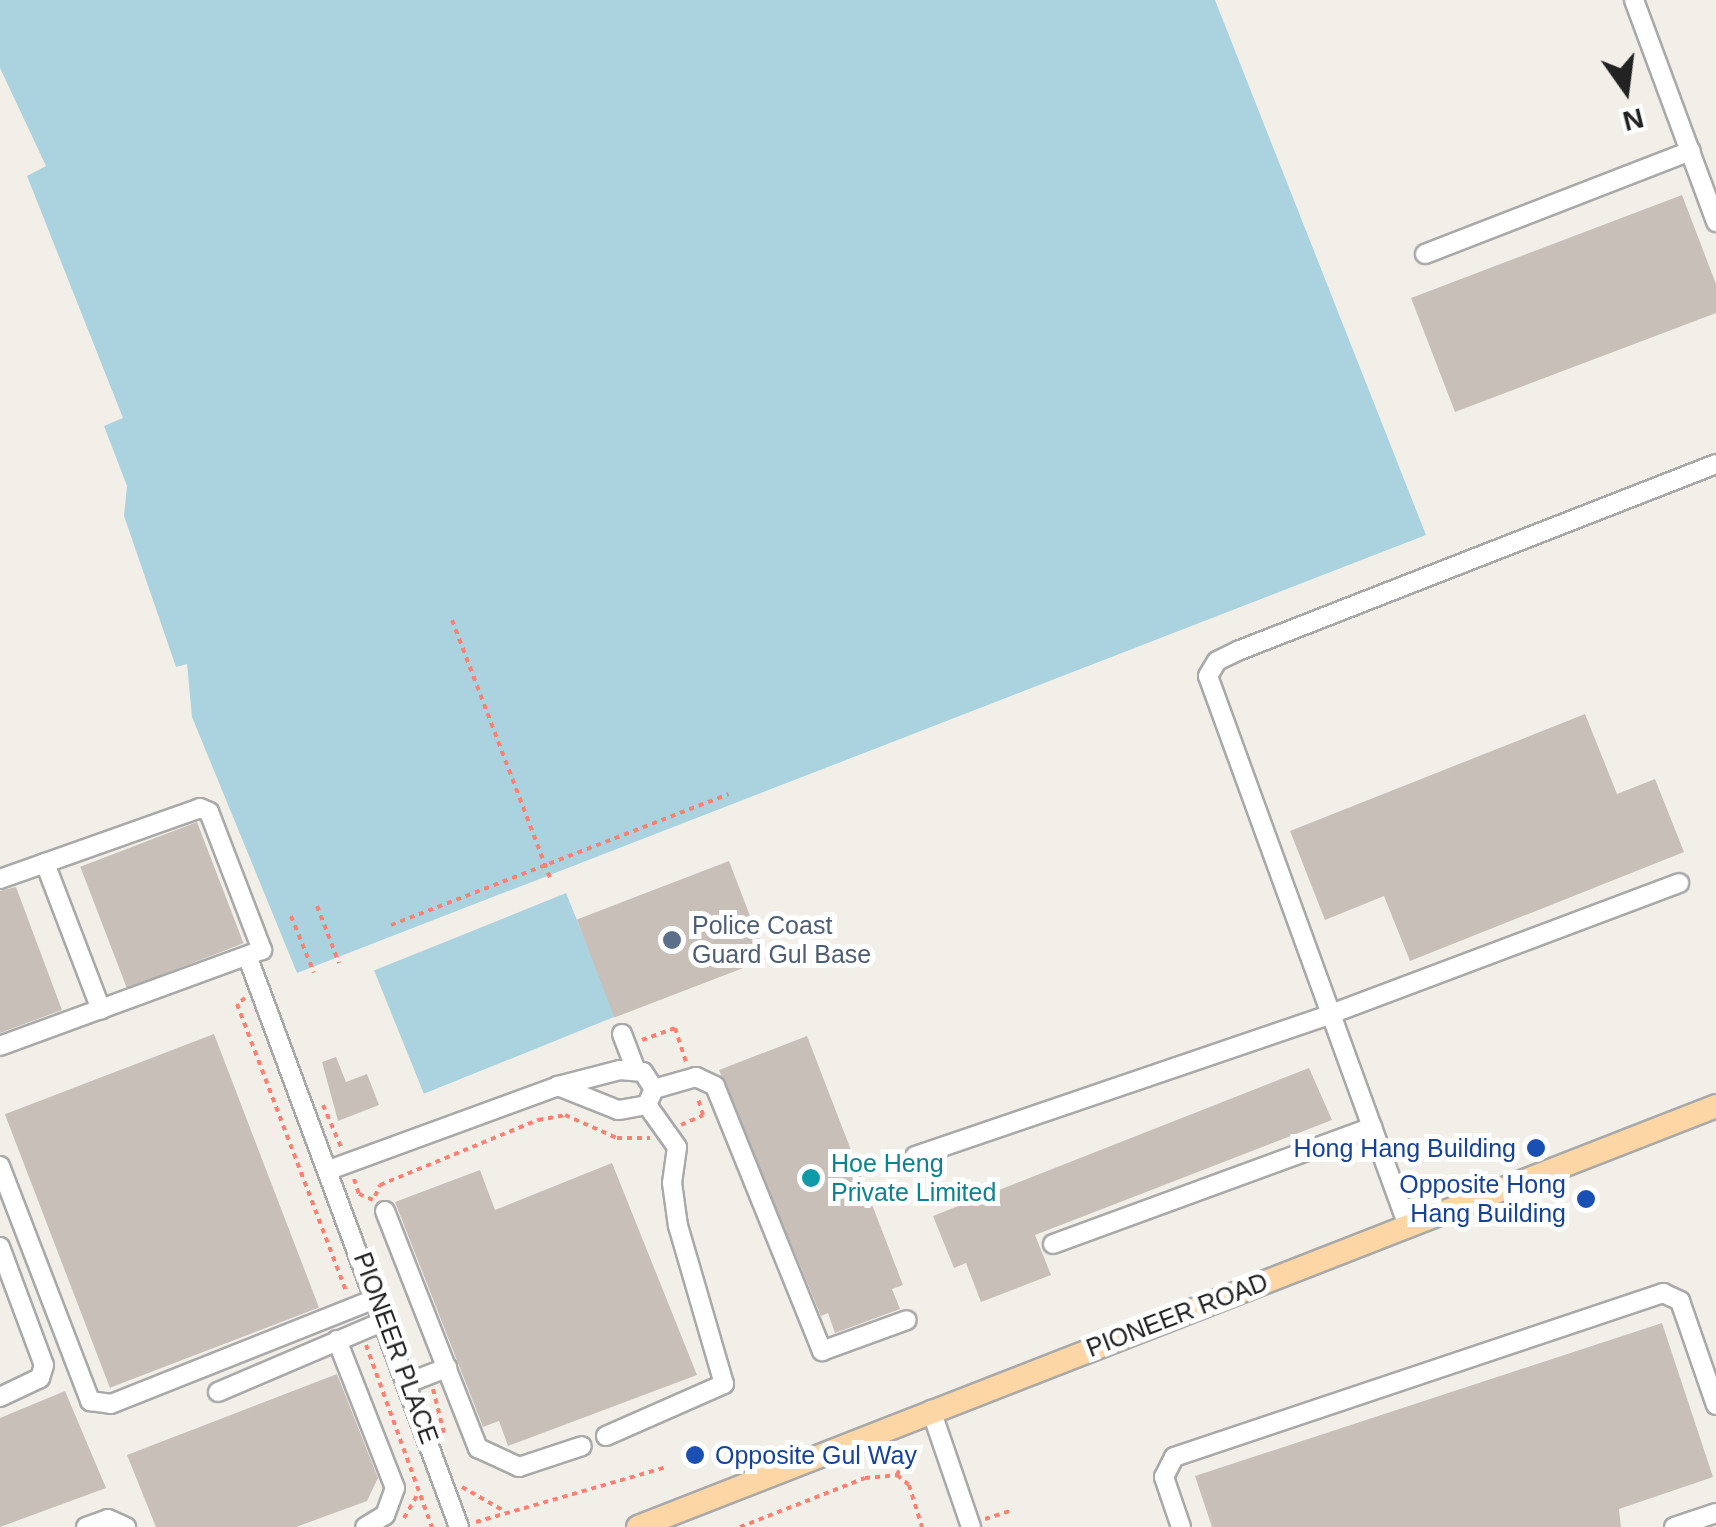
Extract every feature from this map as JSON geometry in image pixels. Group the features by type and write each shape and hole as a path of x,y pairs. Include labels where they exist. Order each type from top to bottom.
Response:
{"main road":[{"name":"PIONEER ROAD","path":"638,1527 1716,1106"}],"street":[{"path":"1634,0 1716,222"},
{"path":"1425,254 1691,151"},
{"path":"1408,1226 1208,676 1218,661 1716,464"},
{"path":"0,879 206,809 261,953 254,974 101,1010 0,1046"},
{"path":"46,862 101,1010"},
{"path":"915,1156 1331,1014 1679,884"},
{"name":"PIONEER PLACE","path":"254,974 463,1519"},
{"path":"606,1436 724,1384 678,1226 672,1183 677,1147 651,1097 650,1078 635,1068 622,1034"},
{"path":"329,1170 558,1086 635,1068"},
{"path":"558,1086 618,1110 696,1077 715,1086 822,1351 906,1320"},
{"path":"1053,1244 1372,1126"},
{"path":"0,1166 90,1401 111,1404 378,1298"},
{"path":"378,1215 438,1372 487,1457 519,1467 582,1446"},
{"path":"0,1247 44,1364 40,1378 0,1398"},
{"path":"1181,1527 1164,1477 1174,1457 1664,1294 1680,1301 1716,1405"},
{"path":"218,1392 386,1320"},
{"path":"337,1340 396,1488 385,1515 366,1527"},
{"path":"410,1382 438,1372"},
{"path":"932,1410 971,1527"},
{"path":"1674,1527 1716,1513"},
{"path":"94,1524 126,1527"}],"path":[{"path":"452,620 551,881"},
{"path":"391,924 729,794"},
{"path":"316,906 339,964"},
{"path":"292,916 314,973"},
{"path":"254,974 237,1004 352,1308"},
{"path":"320,1096 359,1194 373,1200 378,1215"},
{"path":"362,1332 432,1527"},
{"path":"438,1372 448,1449"},
{"path":"897,1475 904,1460"},
{"path":"462,1498 458,1486 504,1511 507,1518 666,1466"},
{"path":"740,1527 865,1478 897,1475 908,1485 922,1527"},
{"path":"399,1527 419,1492"},
{"path":"980,1504 986,1520 1013,1510"},
{"path":"463,1519 470,1524 504,1511"}],"water":[{"path":"0,0 1215,0 1426,535 297,973 192,717 187,664 176,667 124,516 127,486 104,426 123,418 27,176 46,166 0,68"},
{"path":"566,893 616,1016 424,1094 374,971"}],"building":[{"path":"1682,195 1716,284 1716,313 1455,412 1411,298"},
{"path":"1585,714 1617,794 1655,779 1684,852 1410,961 1384,896 1325,920 1290,831"},
{"path":"197,822 244,943 127,988 80,867"},
{"name":"Police Coast Guard Gul Base","path":"729,861 767,959 614,1017 577,919"},
{"path":"16,887 62,1010 0,1033 0,891"},
{"path":"214,1034 319,1308 110,1388 5,1114"},
{"name":"Hoe Heng Private Limited","path":"807,1036 903,1285 892,1289 900,1309 835,1333 828,1313 821,1316 719,1070"},
{"path":"336,1057 346,1082 367,1074 379,1105 338,1121 322,1062"},
{"path":"1309,1068 1332,1120 1035,1235 1051,1275 981,1302 966,1263 954,1268 933,1216"},
{"path":"612,1163 697,1375 508,1446 499,1421 483,1427 395,1202 480,1170 495,1210"},
{"path":"1662,1323 1713,1477 1619,1509 1621,1527 1212,1527 1195,1476"},
{"path":"337,1374 378,1478 367,1501 296,1527 156,1527 127,1455"},
{"path":"65,1391 106,1488 0,1527 0,1418"}],"place":[{"name":"Police Coast Guard Gul Base","path":"672,940"},
{"name":"Hong Hang Building","path":"1536,1148"},
{"name":"Hoe Heng Private Limited","path":"811,1178"},
{"name":"Opposite Hong Hang Building","path":"1586,1199"},
{"name":"Opposite Gul Way","path":"695,1455"}]}
